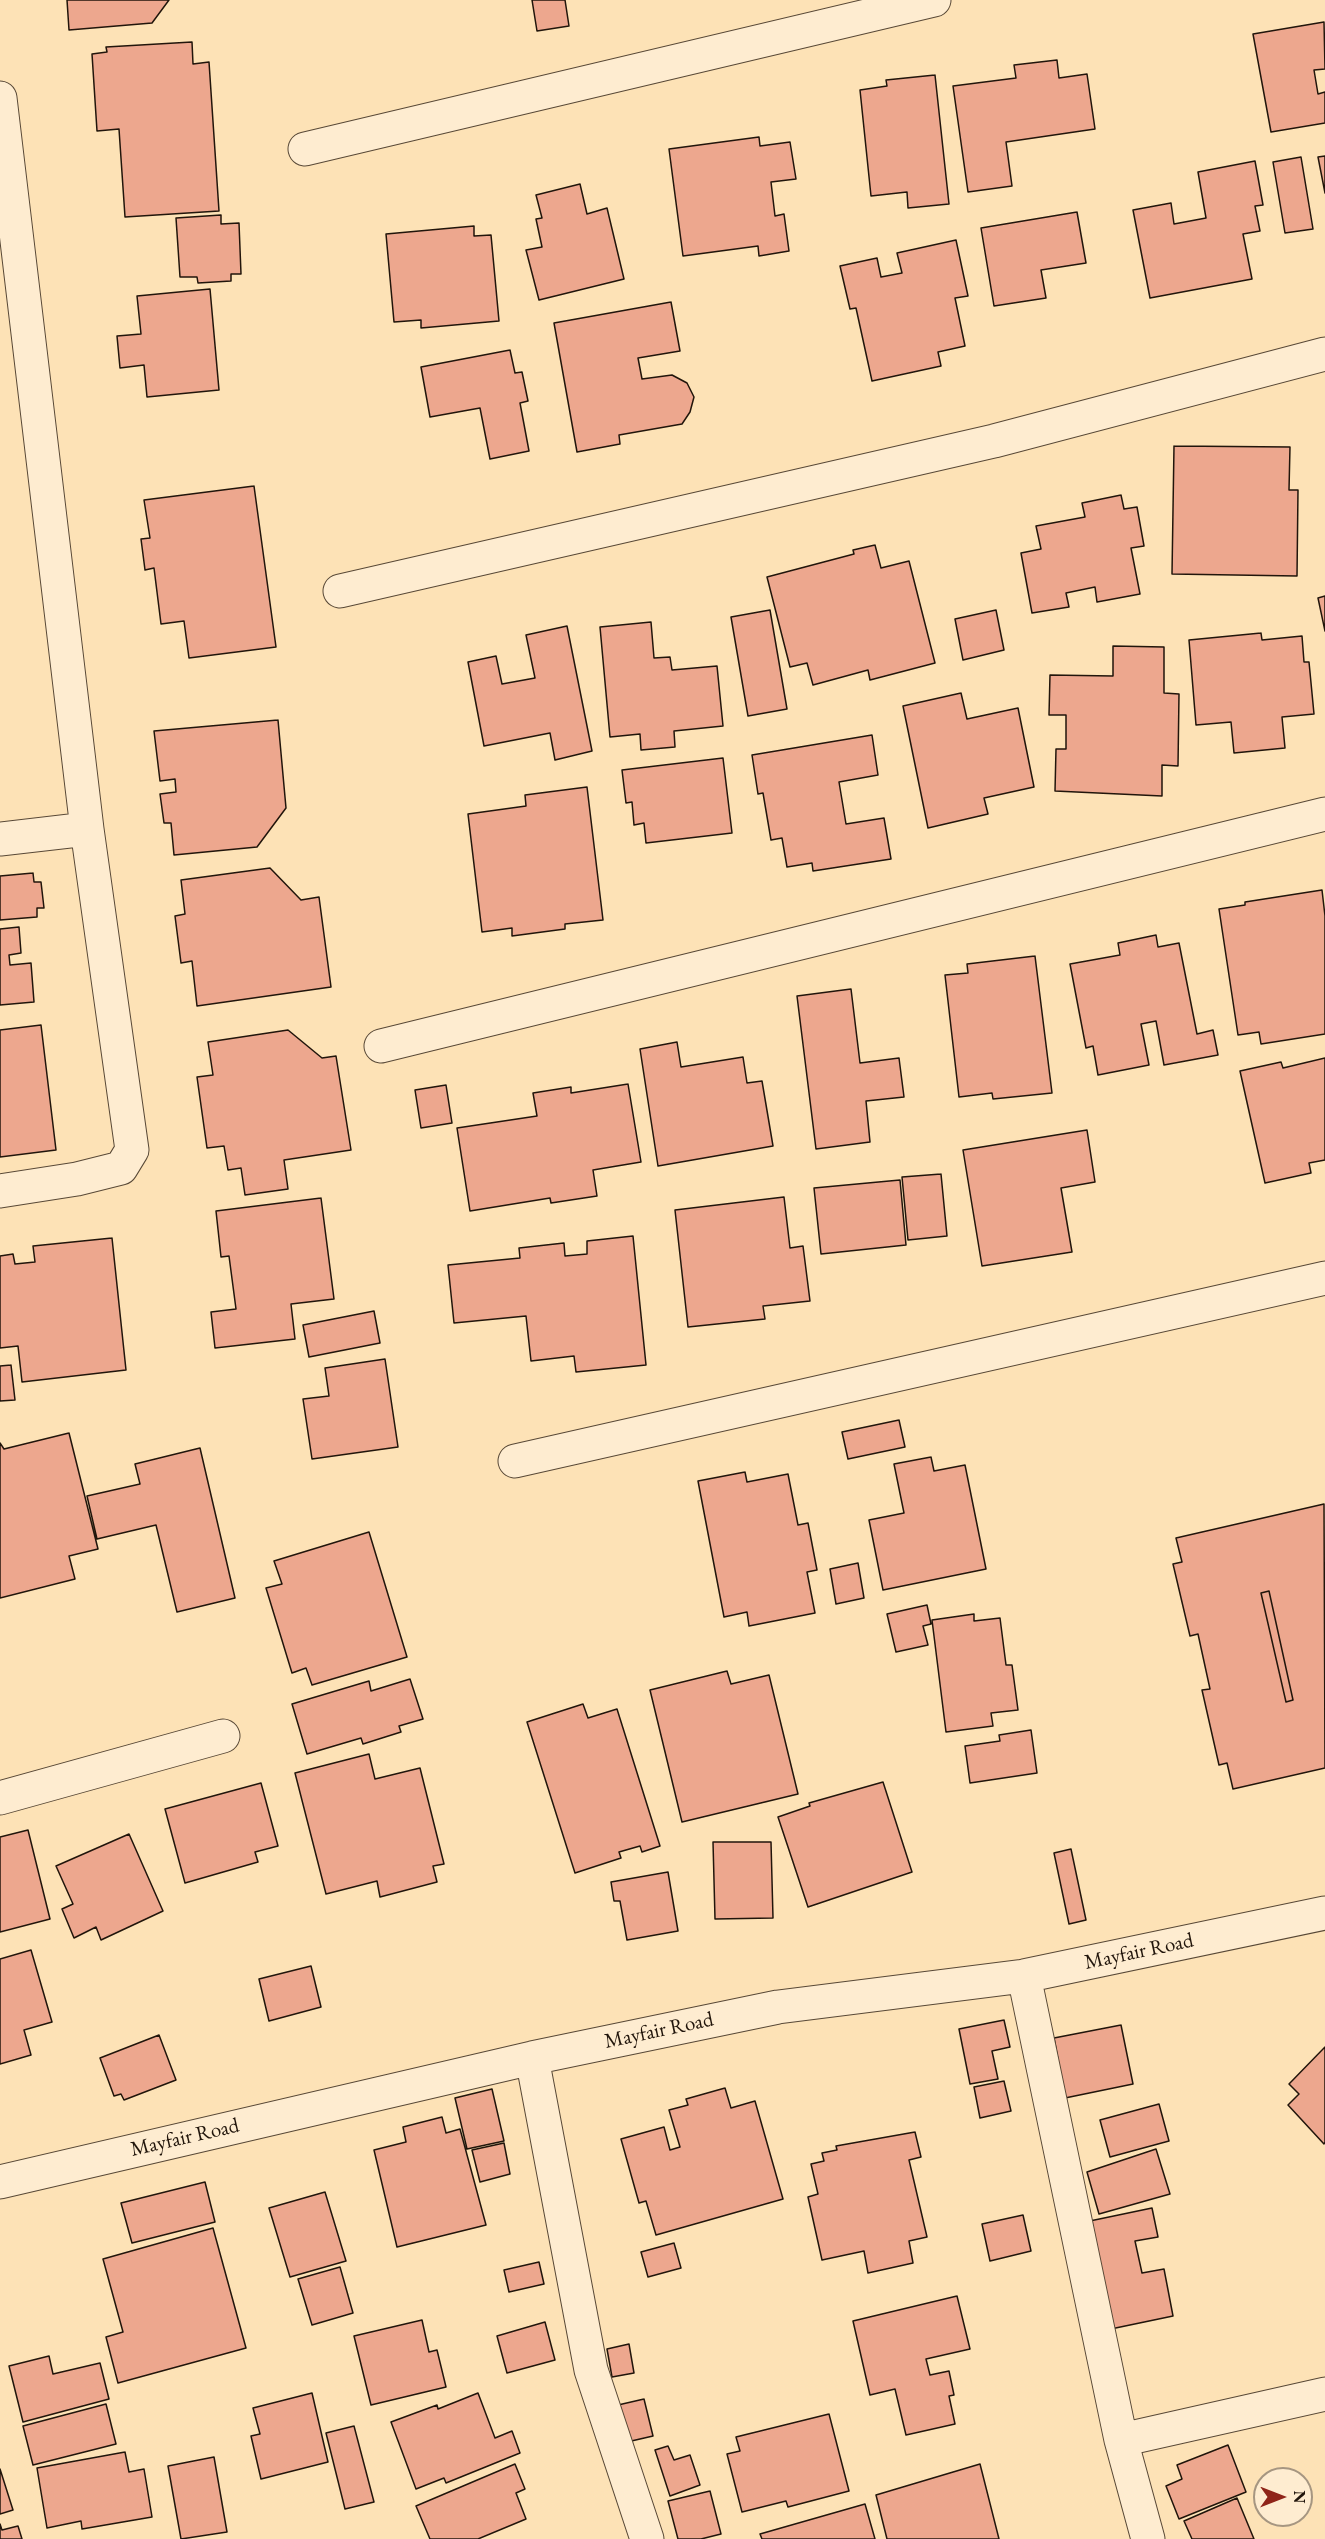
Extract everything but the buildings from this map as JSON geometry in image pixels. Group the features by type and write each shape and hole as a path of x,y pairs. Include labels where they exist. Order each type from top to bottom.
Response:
{"street":[{"path":"305,149 934,0"},
{"path":"0,98 87,829 132,1150 121,1168 77,1179 0,1191"},
{"path":"340,591 994,441 1325,354"},
{"path":"381,1047 1325,814"},
{"path":"0,839 87,829"},
{"path":"515,1461 1325,1278"},
{"path":"0,1798 223,1736"},
{"name":"Mayfair Road","path":"0,2182 532,2058 778,2007 1024,1976 1325,1913"},
{"path":"1024,1976 1121,2440 1148,2539"},
{"path":"532,2058 591,2370 647,2539"},
{"path":"1121,2440 1325,2394"}]}
